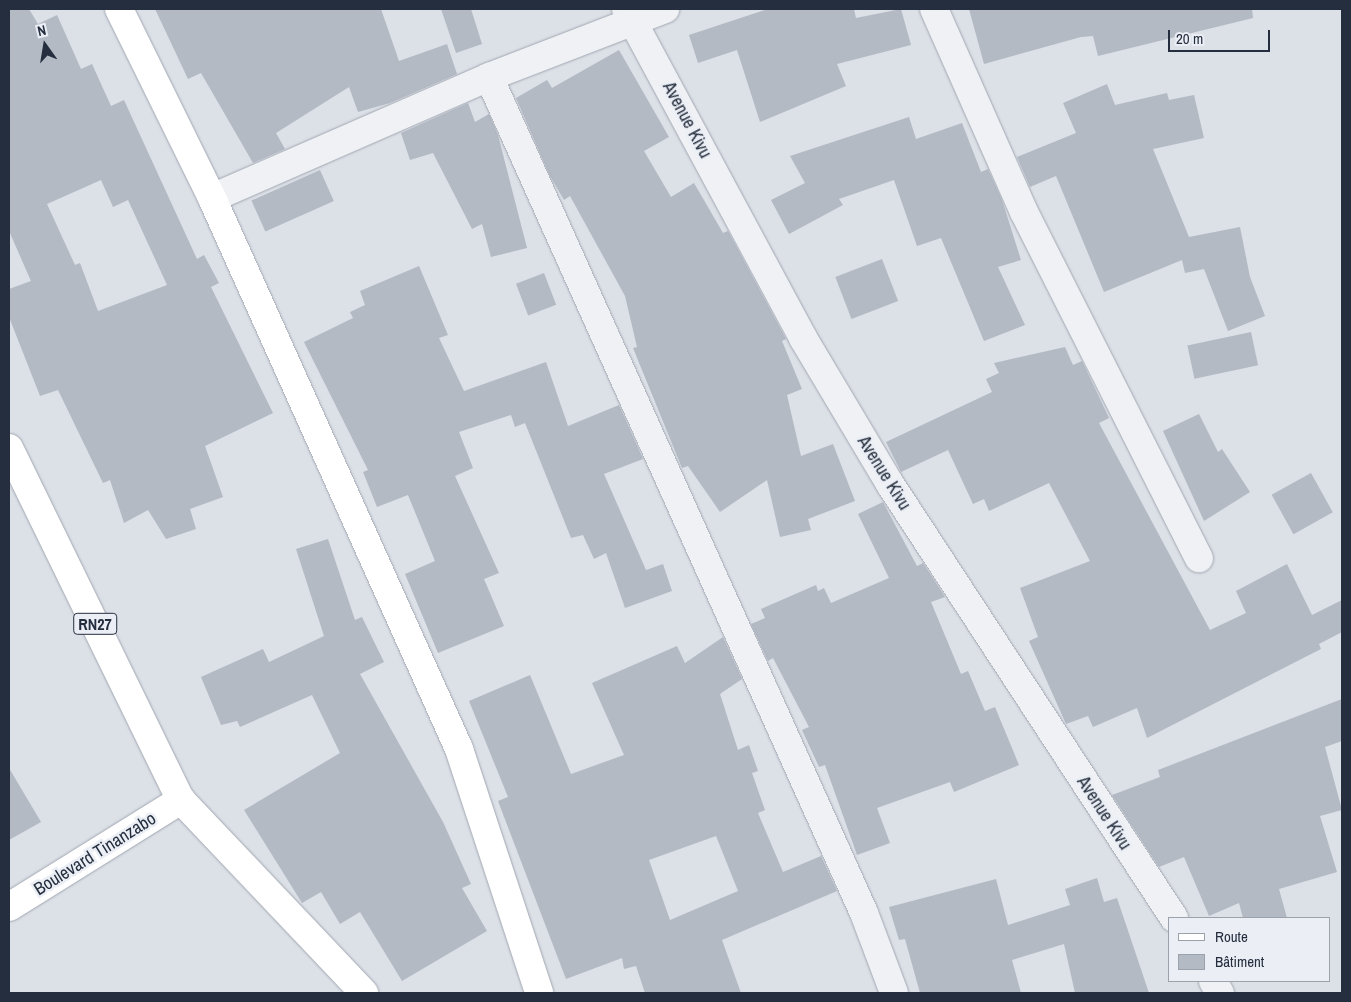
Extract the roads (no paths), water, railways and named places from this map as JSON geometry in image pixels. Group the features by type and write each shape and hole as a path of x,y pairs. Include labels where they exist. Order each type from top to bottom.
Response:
{"street":[{"path":"120,9 212,198 459,749 539,993"},
{"path":"212,198 630,14 665,9"},
{"path":"934,9 1024,212 1199,558"},
{"name":"Avenue Kivu","path":"630,14 803,338 890,484 1173,917"},
{"path":"489,77 864,913 894,993"},
{"name":"RN27","path":"9,448 181,800 364,993"},
{"name":"Boulevard Tinanzabo","path":"9,907 181,800"},
{"path":"1214,982 1220,993"}]}
